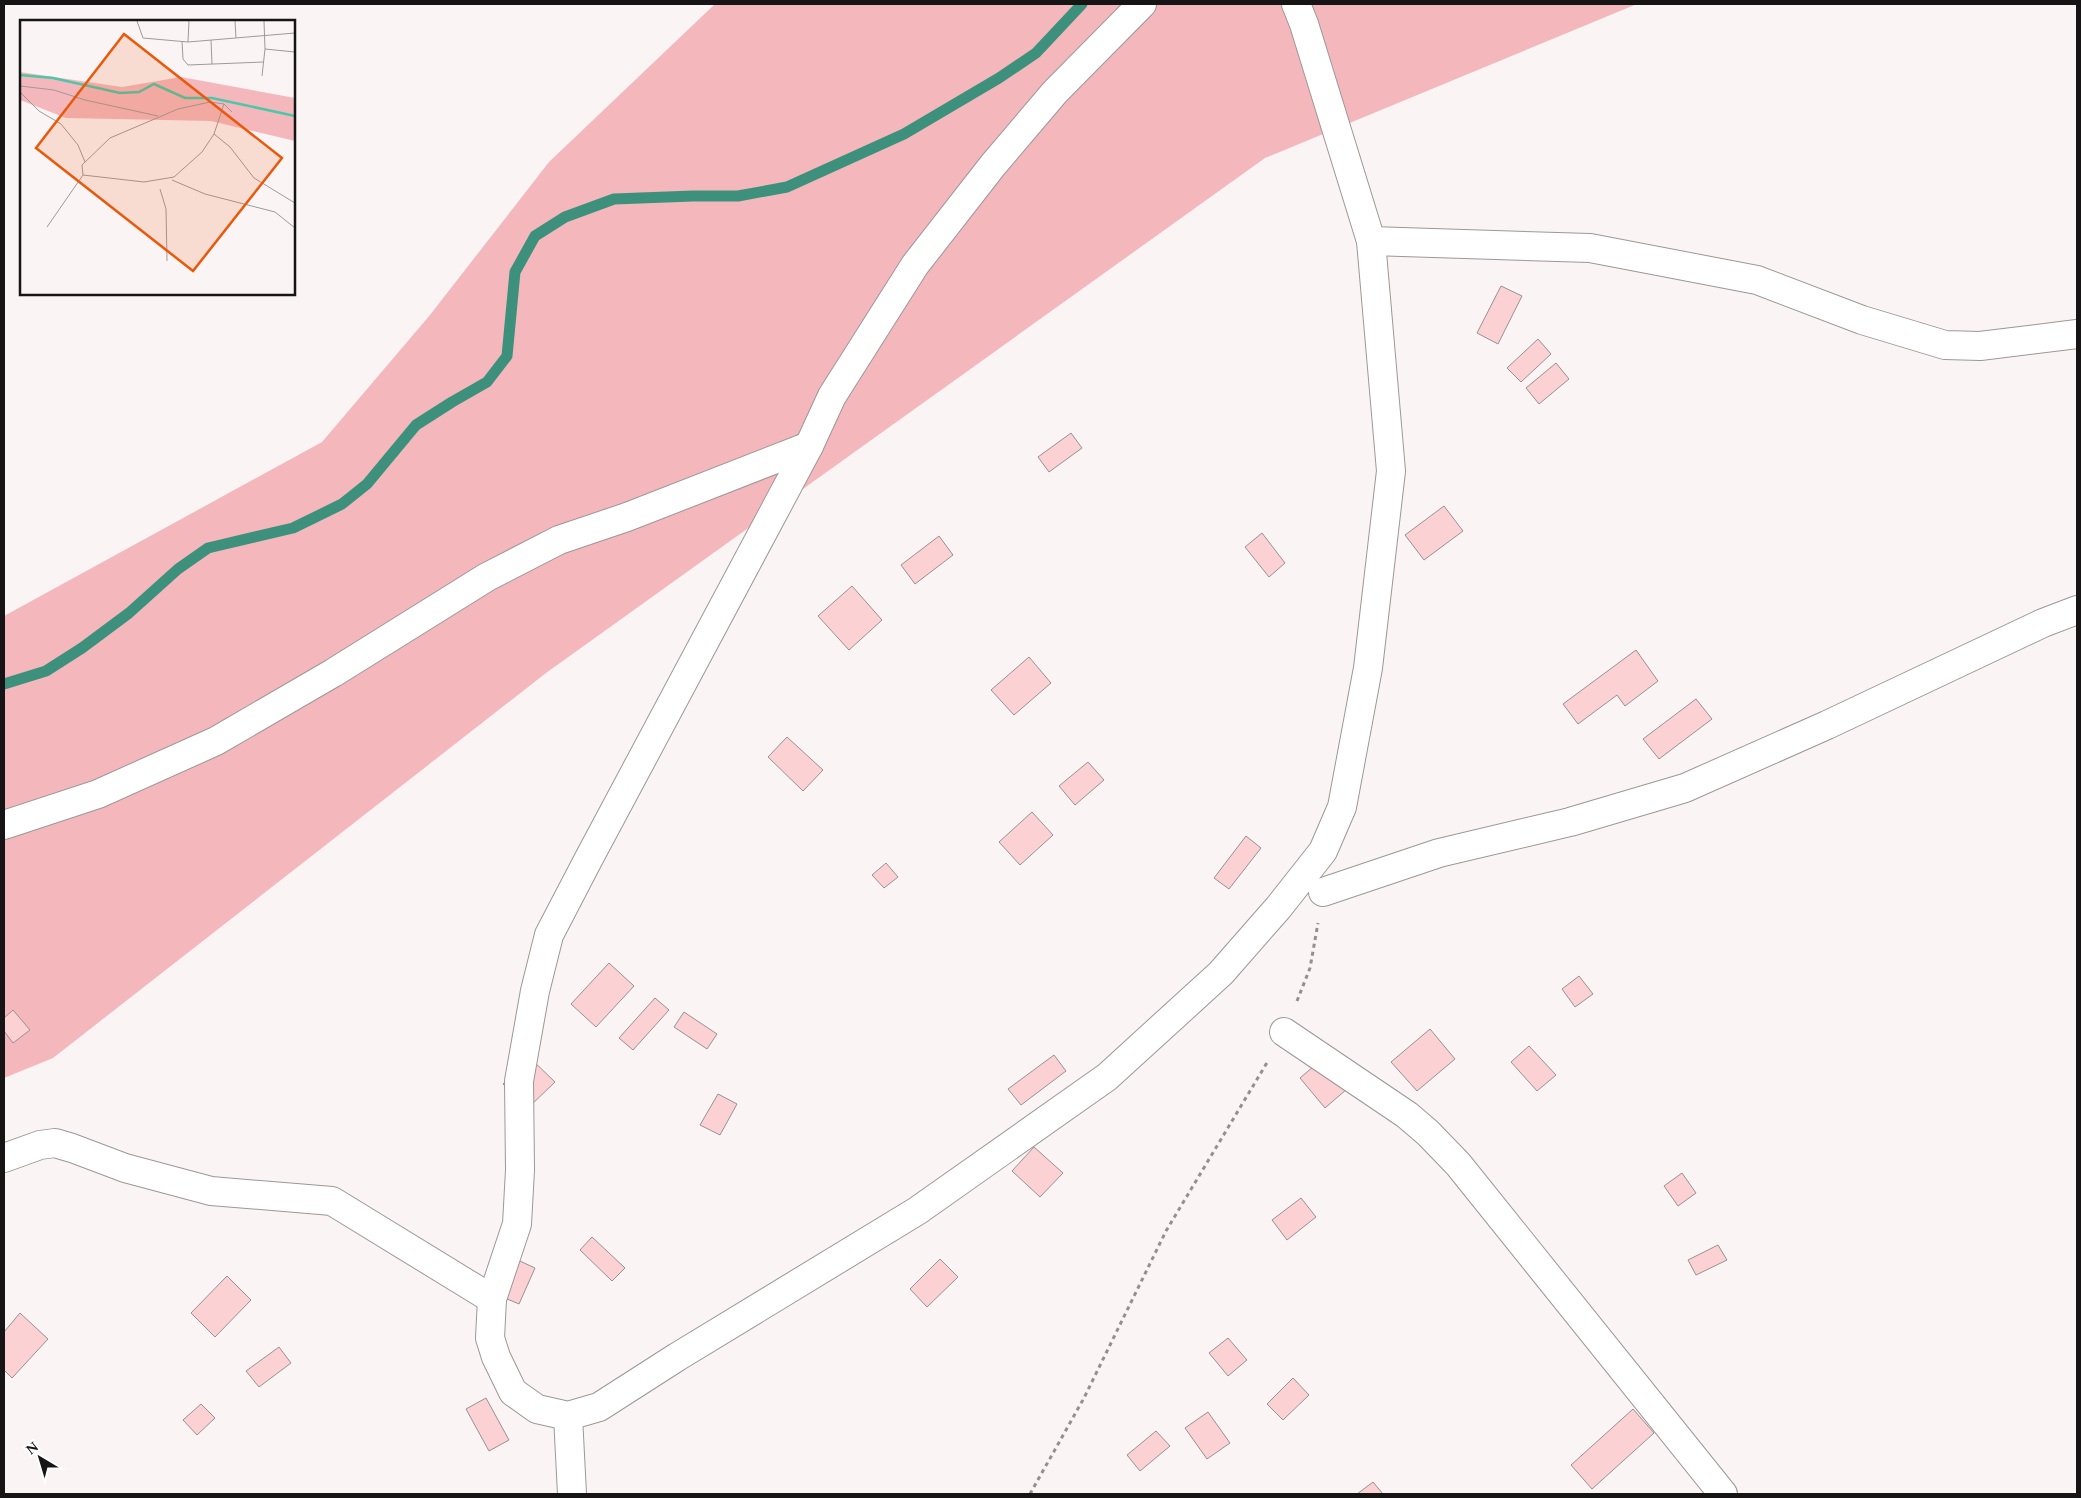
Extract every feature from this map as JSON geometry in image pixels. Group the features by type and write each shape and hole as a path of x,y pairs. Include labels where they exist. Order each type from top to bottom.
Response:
{"street":[{"path":"1142,4 1055,92 993,165 915,265 832,396 809,446 592,851 549,936 535,991 519,1081 520,1170 517,1224 492,1299 490,1338 496,1357 513,1392 537,1409 568,1416 599,1408 677,1357 917,1211 1107,1077 1221,973 1278,908 1323,851 1342,807 1368,668 1391,471 1371,241 1304,24 1296,4"},
{"path":"1371,241 1590,248 1757,280 1862,320 1945,345 1980,346 2077,334"},
{"path":"4,825 98,794 216,741 333,673 487,577 559,540 627,517 809,446"},
{"path":"1324,892 1439,853 1570,822 1685,788 1828,725 2043,624 2077,610"},
{"path":"1284,1032 1407,1115 1428,1133 1464,1172 1723,1494"},
{"path":"4,1158 40,1146 55,1144 72,1148 125,1168 211,1191 332,1201 492,1299"},
{"path":"568,1416 572,1494"}],"path":[{"path":"1030,1494 1084,1398 1166,1231 1284,1032 1310,968 1324,892"}],"shaded area":[{"path":"715,4 1637,4 1265,158 546,673 53,1058 4,1078 4,616 322,442 430,315 549,162"}],"building":[{"path":"1501,286 1522,296 1498,344 1477,333"},
{"path":"1538,339 1551,354 1521,382 1507,368"},
{"path":"1556,363 1569,379 1539,404 1526,388"},
{"path":"1071,433 1082,448 1049,472 1038,457"},
{"path":"1444,506 1463,531 1424,560 1405,535"},
{"path":"1262,533 1285,563 1269,577 1245,547"},
{"path":"939,536 953,555 915,584 901,565"},
{"path":"852,586 882,620 849,650 818,616"},
{"path":"1636,650 1658,681 1625,706 1617,695 1578,724 1563,704"},
{"path":"1029,657 1051,683 1014,715 991,690"},
{"path":"1696,699 1712,719 1659,759 1643,739"},
{"path":"787,737 823,770 803,791 768,757"},
{"path":"1088,762 1104,780 1075,805 1059,786"},
{"path":"1032,812 1053,835 1020,865 999,842"},
{"path":"1246,836 1261,848 1229,889 1214,878"},
{"path":"886,863 898,877 884,888 872,875"},
{"path":"609,963 634,986 596,1027 571,1004"},
{"path":"1579,976 1593,994 1575,1007 1562,989"},
{"path":"655,998 669,1010 633,1050 619,1038"},
{"path":"13,1010 30,1030 13,1043 4,1031 4,1018"},
{"path":"684,1012 717,1034 707,1049 674,1027"},
{"path":"1430,1029 1455,1059 1417,1091 1391,1062"},
{"path":"1529,1046 1556,1075 1537,1091 1511,1062"},
{"path":"1054,1055 1066,1071 1021,1105 1008,1089"},
{"path":"529,1057 555,1082 528,1108 503,1084"},
{"path":"1321,1060 1347,1089 1325,1108 1300,1078"},
{"path":"718,1094 737,1104 720,1135 700,1125"},
{"path":"1034,1147 1063,1173 1040,1197 1012,1171"},
{"path":"1682,1173 1696,1193 1678,1206 1664,1186"},
{"path":"1301,1198 1316,1217 1287,1240 1272,1220"},
{"path":"592,1237 625,1268 612,1281 580,1250"},
{"path":"1718,1245 1727,1260 1696,1275 1688,1260"},
{"path":"509,1256 535,1268 519,1304 493,1293"},
{"path":"940,1259 958,1277 927,1307 910,1289"},
{"path":"227,1276 251,1300 215,1337 191,1313"},
{"path":"20,1313 48,1339 12,1378 4,1370 4,1332"},
{"path":"1228,1338 1247,1360 1228,1376 1209,1353"},
{"path":"279,1347 291,1363 259,1387 246,1371"},
{"path":"1293,1378 1309,1395 1283,1420 1267,1404"},
{"path":"486,1398 509,1440 489,1451 466,1409"},
{"path":"201,1404 215,1418 197,1435 183,1420"},
{"path":"1633,1409 1654,1433 1592,1489 1571,1465"},
{"path":"1208,1412 1230,1443 1207,1459 1185,1428"},
{"path":"1156,1431 1170,1446 1140,1471 1127,1455"},
{"path":"1373,1482 1383,1494 1357,1494"}],"waterway":[{"path":"4,684 46,671 82,648 129,613 178,569 208,548 293,528 342,504 367,484 416,425 487,382 507,356 515,272 535,236 565,217 614,199 738,196 787,187 904,134 999,78 1036,53 1082,4"}]}
